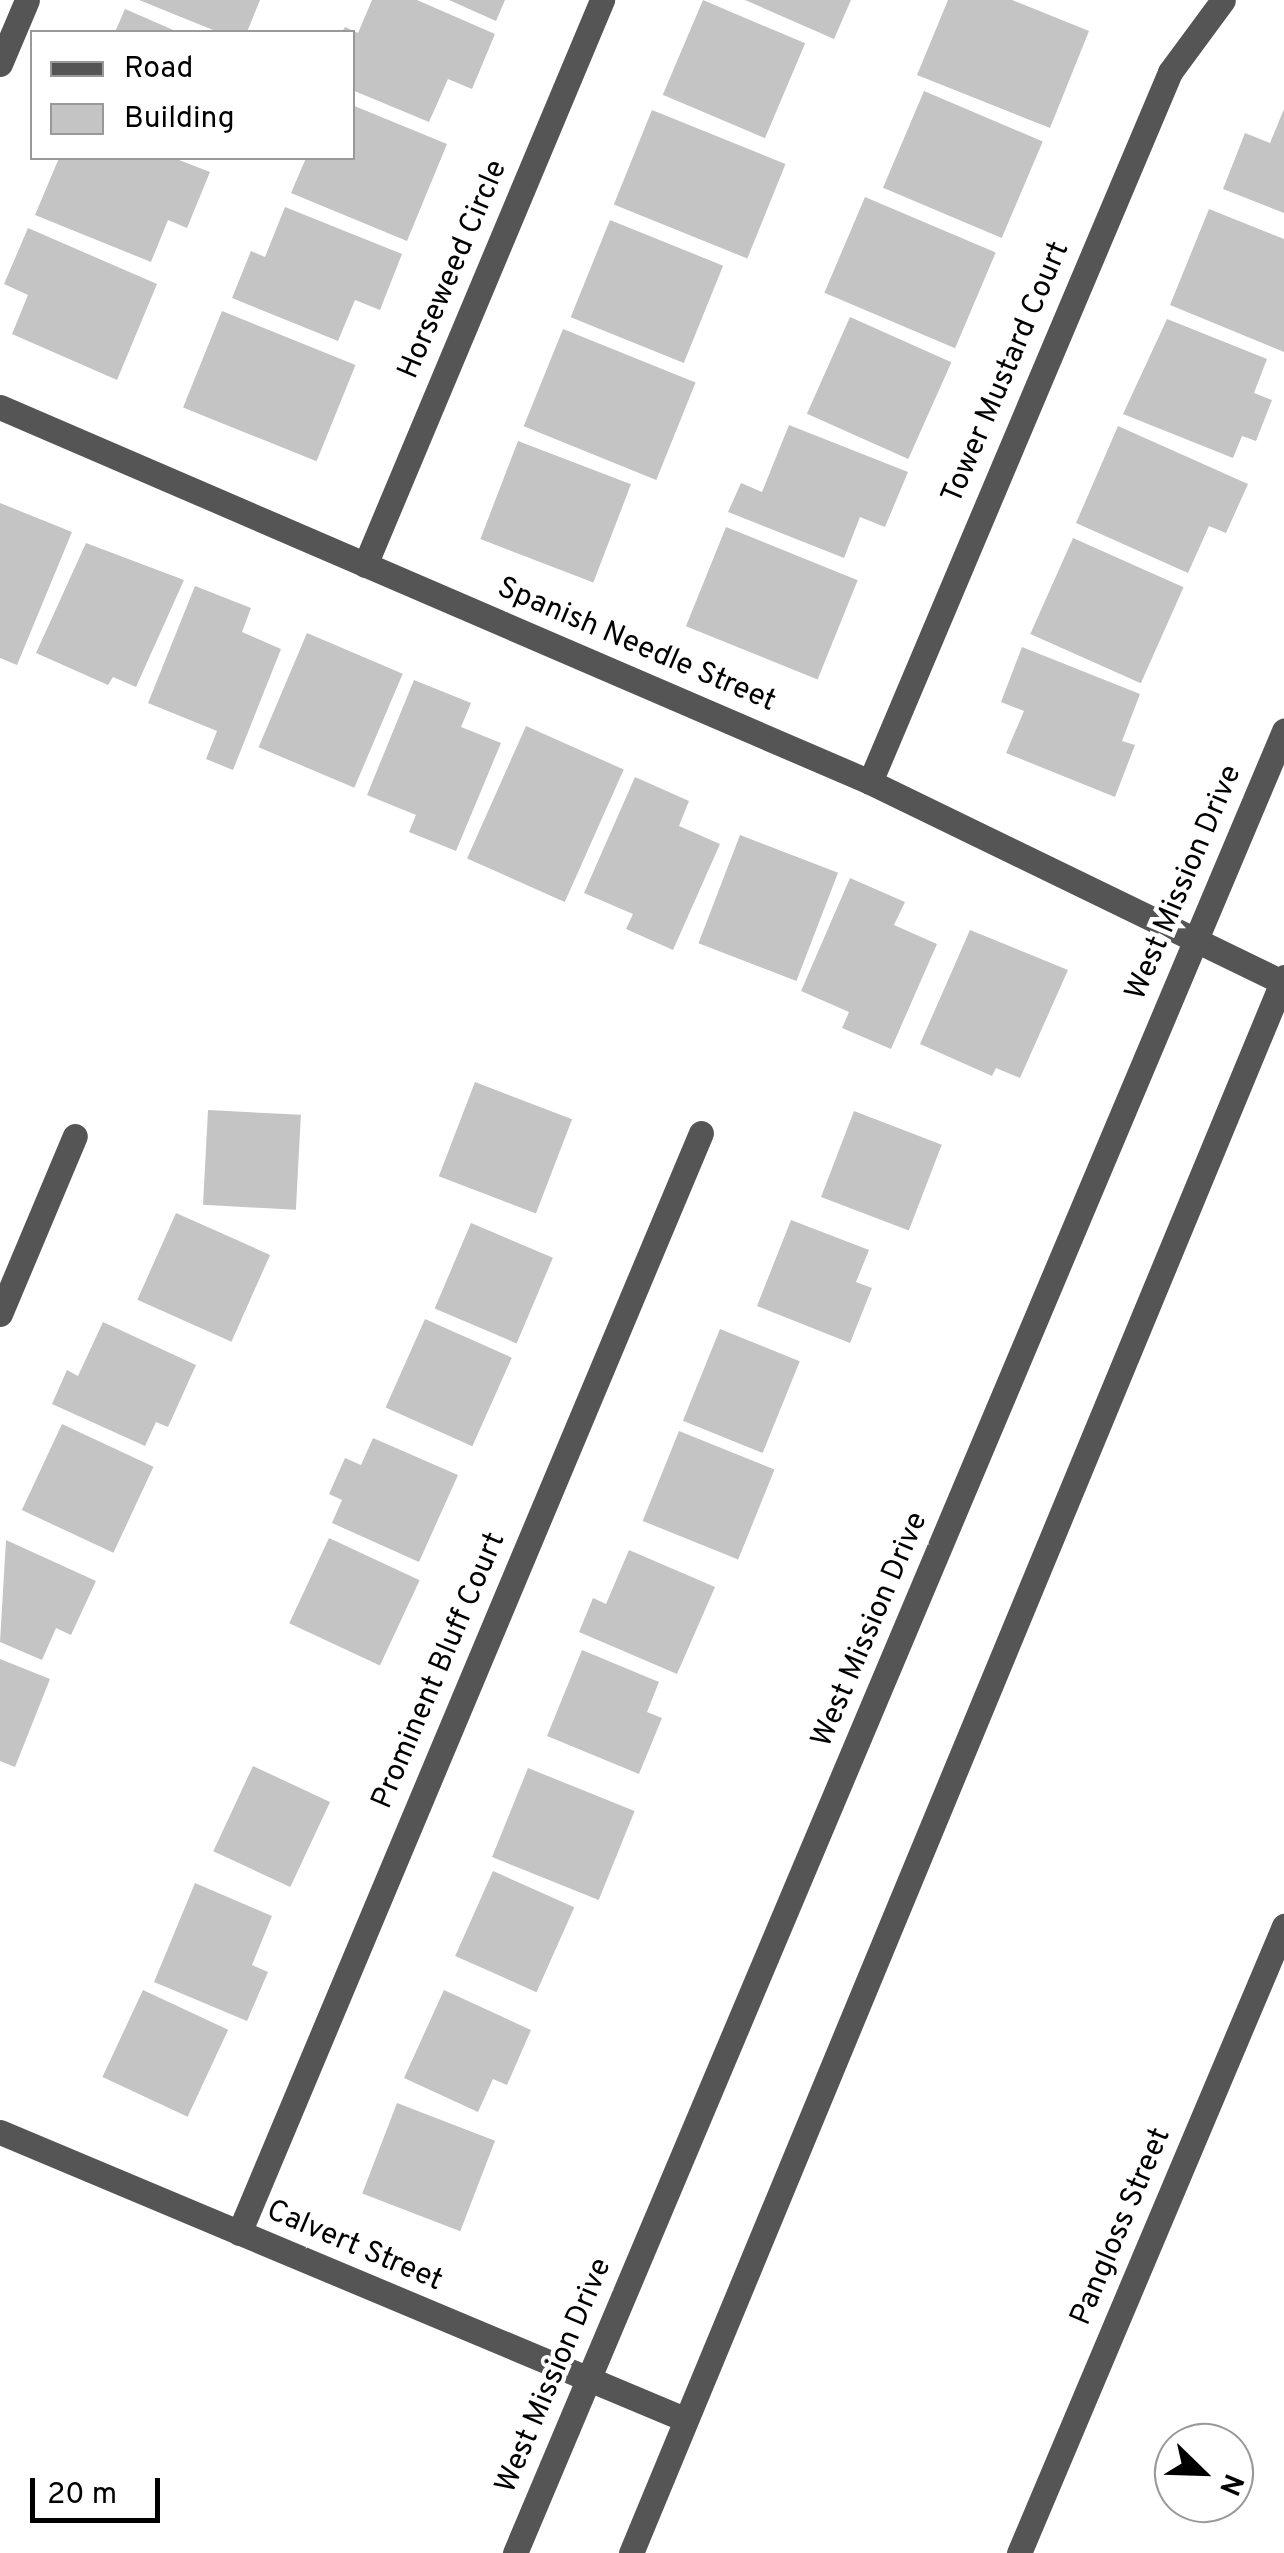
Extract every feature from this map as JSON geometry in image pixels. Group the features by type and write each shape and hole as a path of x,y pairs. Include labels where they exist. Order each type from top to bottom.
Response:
{"street":[{"path":"0,64 27,0"},
{"name":"Horseweed Circle","path":"365,564 602,0"},
{"name":"Tower Mustard Court","path":"870,782 1170,72 1223,0"},
{"name":"Spanish Needle Street","path":"0,407 870,782 1199,935 1284,980"},
{"name":"West Mission Drive","path":"515,2553 1284,730"},
{"path":"631,2553 1284,980"},
{"name":"Prominent Bluff Court","path":"239,2234 701,1133"},
{"path":"0,1314 75,1136"},
{"name":"Pangloss Street","path":"1019,2553 1284,1926"},
{"name":"Calvert Street","path":"0,2132 589,2383 684,2419"}],"building":[{"path":"139,0 260,0 248,30 213,30"},
{"path":"372,0 417,0 495,34 472,89 448,79 429,122 355,91 355,32 358,33"},
{"path":"449,0 505,0 496,21"},
{"path":"703,0 805,43 765,138 663,95"},
{"path":"745,0 851,0 834,39"},
{"path":"948,0 1012,0 1089,31 1050,128 917,75"},
{"path":"125,9 173,30 116,30"},
{"path":"924,91 1043,141 1002,238 883,188"},
{"path":"355,106 447,144 407,241 291,193 305,160 355,160"},
{"path":"1284,109 1284,213 1223,189 1245,133 1270,143"},
{"path":"652,110 786,164 747,259 614,205"},
{"path":"58,160 179,160 210,172 187,228 168,220 151,262 35,215"},
{"path":"865,197 996,252 955,348 824,293"},
{"path":"285,207 402,254 380,310 355,300 338,341 232,298 251,251 265,257"},
{"path":"1209,209 1284,239 1284,352 1170,305"},
{"path":"610,220 723,266 684,363 571,317"},
{"path":"28,228 157,284 117,380 12,334 28,295 4,284"},
{"path":"222,311 356,365 317,461 183,407"},
{"path":"850,317 951,362 908,459 807,414"},
{"path":"1167,319 1267,359 1254,393 1272,400 1256,441 1242,436 1233,458 1123,414"},
{"path":"563,329 696,383 656,480 524,426"},
{"path":"789,425 908,472 885,527 860,517 844,558 728,512 741,483 762,492"},
{"path":"1118,426 1248,484 1226,533 1209,526 1188,573 1076,523"},
{"path":"518,441 631,484 593,582 480,539"},
{"path":"0,503 72,532 17,665 0,658"},
{"path":"726,527 858,580 818,679 686,626"},
{"path":"1073,538 1184,587 1141,683 1030,634"},
{"path":"86,543 184,580 136,687 113,677 108,685 36,653"},
{"path":"195,586 251,608 242,632 281,649 233,770 206,759 217,731 148,703"},
{"path":"307,633 403,674 354,788 259,747"},
{"path":"1022,647 1140,694 1122,741 1135,745 1115,797 1006,753 1024,711 1001,702"},
{"path":"414,680 471,703 461,727 501,743 456,851 409,832 416,815 367,795"},
{"path":"526,726 624,770 565,902 467,858"},
{"path":"635,777 689,801 679,826 720,844 673,950 626,929 633,914 584,893"},
{"path":"740,835 838,873 796,981 698,943"},
{"path":"850,878 905,902 894,925 937,944 891,1049 842,1028 849,1012 801,991"},
{"path":"970,930 1068,970 1020,1078 996,1068 992,1076 920,1044"},
{"path":"475,1082 572,1119 536,1214 439,1176"},
{"path":"208,1110 301,1115 296,1210 203,1205"},
{"path":"854,1111 942,1145 909,1231 821,1197"},
{"path":"176,1213 270,1255 231,1342 137,1300"},
{"path":"791,1220 869,1250 856,1282 872,1288 850,1343 757,1306"},
{"path":"471,1223 553,1258 517,1343 435,1309"},
{"path":"425,1319 512,1358 472,1446 386,1408"},
{"path":"103,1322 196,1365 168,1427 156,1422 145,1446 52,1404 67,1370 78,1376"},
{"path":"720,1329 800,1361 763,1453 683,1421"},
{"path":"62,1424 154,1467 113,1553 22,1510"},
{"path":"679,1431 774,1470 738,1560 643,1521"},
{"path":"373,1438 458,1475 419,1562 332,1523 342,1500 329,1494 345,1458 361,1465"},
{"path":"329,1538 420,1580 380,1665 289,1623"},
{"path":"6,1540 96,1581 71,1635 56,1628 42,1660 0,1642"},
{"path":"629,1550 715,1587 677,1674 579,1632 593,1598 606,1604"},
{"path":"582,1650 659,1682 647,1712 662,1718 639,1774 547,1736"},
{"path":"0,1659 50,1679 15,1767 0,1761"},
{"path":"253,1766 330,1802 290,1887 213,1851"},
{"path":"528,1768 635,1811 599,1900 492,1857"},
{"path":"493,1871 574,1907 536,1992 455,1956"},
{"path":"195,1883 272,1916 252,1965 268,1972 247,2021 154,1982"},
{"path":"143,1990 228,2030 188,2117 102,2077"},
{"path":"444,1990 531,2030 507,2085 493,2079 478,2112 404,2078"},
{"path":"397,2103 495,2141 460,2231 362,2194"}]}
